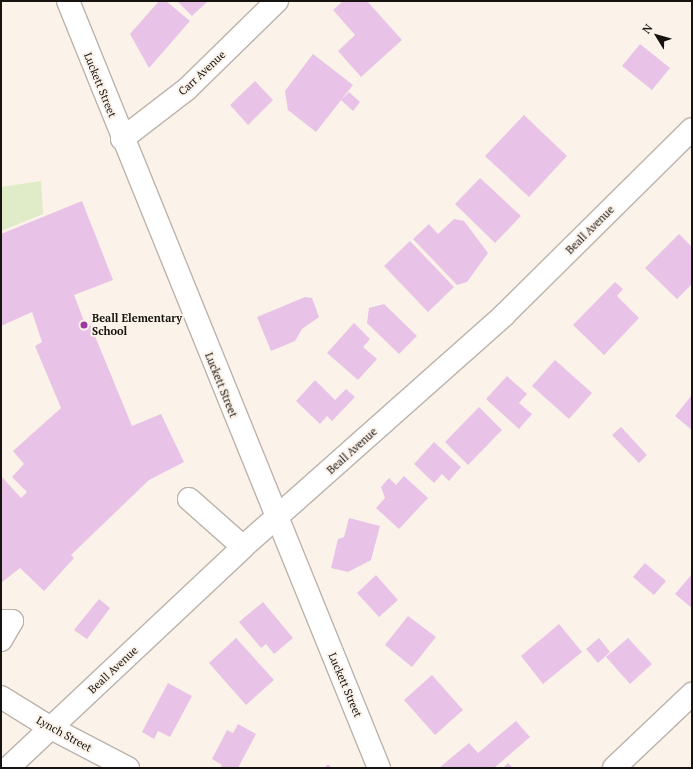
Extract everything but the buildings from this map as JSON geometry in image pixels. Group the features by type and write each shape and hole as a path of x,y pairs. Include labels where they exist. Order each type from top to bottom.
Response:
{"street":[{"name":"Luckett Street","path":"68,1 122,139 379,768"},
{"name":"Carr Avenue","path":"122,139 187,89 277,1"},
{"name":"Beall Avenue","path":"8,768 243,548 504,315 692,128"},
{"path":"189,499 243,548"},
{"path":"1,621 12,621 1,640"},
{"path":"614,768 692,694"},
{"name":"Lynch Street","path":"1,697 51,728 128,768"}],"green space":[{"path":"41,181 43,214 1,231 1,187"}],"place":[{"name":"Beall Elementary School","path":"84,325"}]}
